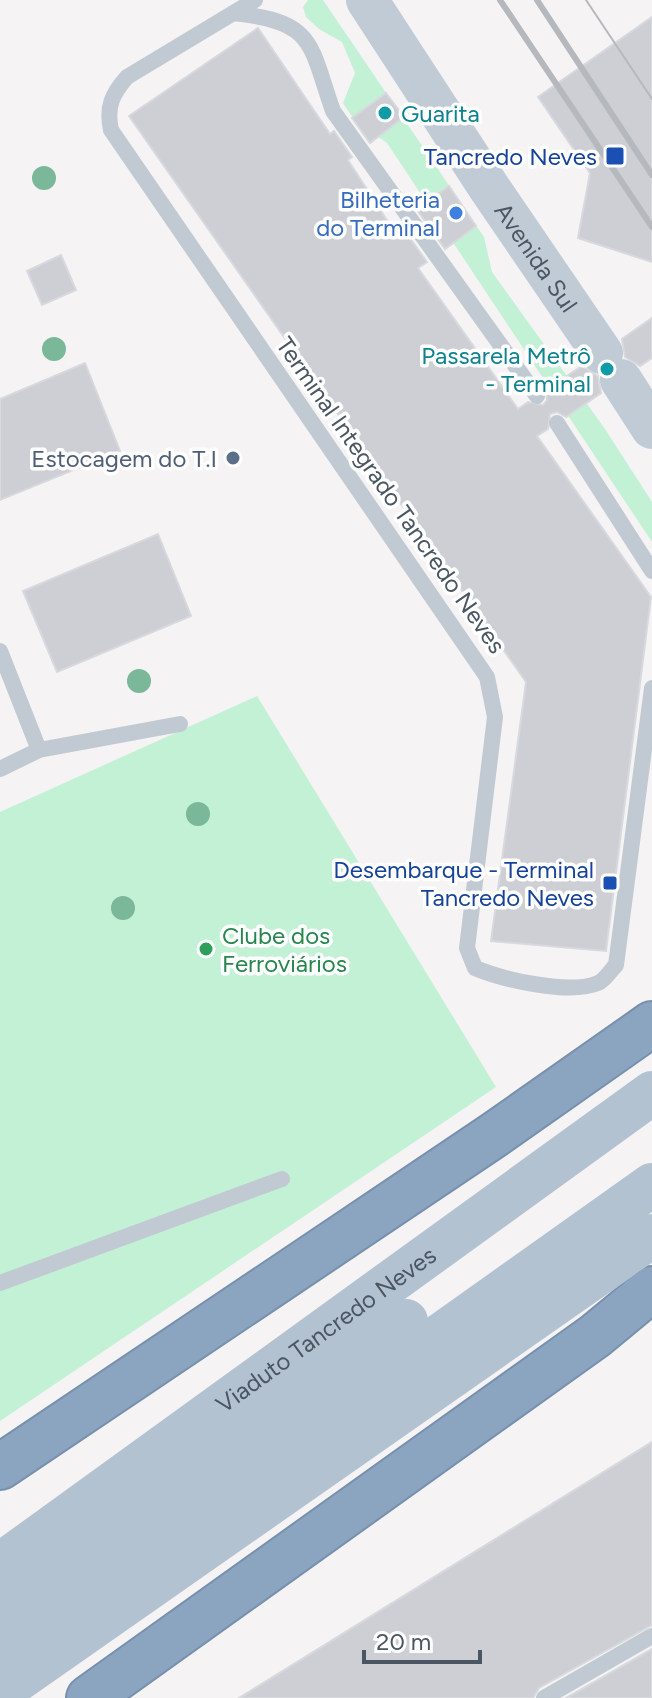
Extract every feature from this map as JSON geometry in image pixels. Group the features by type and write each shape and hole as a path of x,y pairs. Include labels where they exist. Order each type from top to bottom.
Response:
{"highway":[{"path":"0,1467 494,1135 652,1024"},
{"path":"97,1693 595,1336 652,1289"}],"main road":[{"name":"Viaduto Tancredo Neves","path":"0,1565 652,1093"},
{"path":"0,1608 252,1427 652,1151"},
{"path":"0,1648 652,1185"},
{"path":"0,1692 652,1236"}],"street":[{"name":"Avenida Sul","path":"367,0 652,428"}],"lane":[{"name":"Terminal Integrado Tancredo Neves","path":"255,0 127,77 113,93 107,114 111,130 487,677 495,717 467,948 475,968 491,975 576,989 601,982 616,965 652,688"},
{"path":"233,13 284,23 310,42 321,66 333,111 537,396"},
{"path":"557,423 652,571"},
{"path":"0,651 39,750"},
{"path":"0,769 39,750 180,724"},
{"path":"0,1283 282,1179"},
{"path":"544,1698 652,1636"}],"green space":[{"path":"308,0 323,0 484,237 492,272 605,429 652,502 652,542 387,143 355,121 343,103 355,73 342,42 319,29 306,17 303,7"},
{"name":"Clube dos Ferroviários","path":"257,696 496,1087 0,1421 0,812"}],"building":[{"name":"Tancredo Neves","path":"652,17 652,262 578,238 590,173 538,97"},
{"path":"258,28 330,134 334,131 352,157 348,160 392,228 399,223 427,262 418,268 518,409 528,402 543,405 547,400 546,390 582,366 598,376 601,393 566,417 557,412 550,414 548,429 537,436 651,597 606,951 491,941 526,682 129,116"},
{"name":"Guarita","path":"386,93 404,117 370,143 352,118"},
{"path":"449,186 476,226 445,249 417,210"},
{"path":"61,255 76,290 42,305 27,271"},
{"path":"652,318 652,358 640,366 625,357 622,339"},
{"path":"85,363 120,451 0,500 0,399"},
{"path":"158,534 191,616 57,672 23,591"},
{"path":"652,1442 652,1625 539,1688 533,1698 239,1698"},
{"path":"652,1649 652,1698 566,1698"}],"tram line":[{"path":"586,0 652,99"}],"railway":[{"path":"500,0 652,227"},
{"path":"537,0 652,175"}],"place":[{"name":"Guarita","path":"385,113"},
{"name":"Tancredo Neves","path":"615,156"},
{"name":"Bilheteria do Terminal","path":"456,213"},
{"name":"Passarela Metrô - Terminal","path":"607,369"},
{"name":"Estocagem do T.I","path":"233,458"},
{"name":"Desembarque - Terminal Tancredo Neves","path":"610,883"},
{"name":"Clube dos Ferroviários","path":"206,949"}]}
